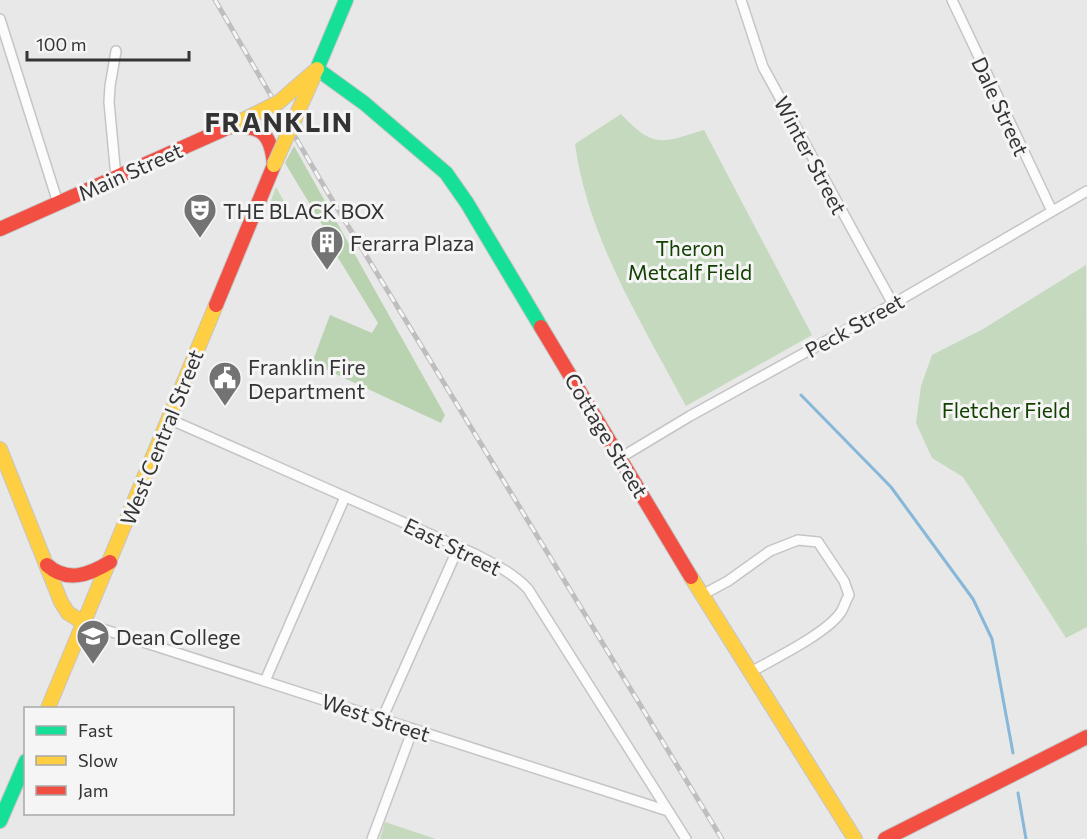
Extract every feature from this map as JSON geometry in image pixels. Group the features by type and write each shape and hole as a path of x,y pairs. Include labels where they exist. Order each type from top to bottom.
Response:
{"main road":[{"name":"West Central Street","path":"48,707 274,165 346,0"},
{"name":"Main Street","path":"0,229 229,127 279,102 317,69"},
{"name":"Cottage Street","path":"317,69 364,103 446,173 467,203 702,595 855,839"},
{"path":"229,127 246,126 261,130 272,146 274,165"},
{"path":"0,450 64,609 84,623"},
{"path":"46,564 54,572 72,577 92,572 110,562"},
{"path":"885,839 1087,736"},
{"path":"0,821 24,766"}],"street":[{"name":"Winter Street","path":"741,0 763,67 893,304"},
{"name":"Dale Street","path":"952,0 1052,211"},
{"path":"0,19 58,203"},
{"path":"116,51 109,102 116,177"},
{"name":"Peck Street","path":"620,458 893,304 1087,191"},
{"name":"East Street","path":"169,419 459,546 506,570 528,589 686,839"},
{"path":"265,681 345,497"},
{"path":"702,595 728,581 770,551 798,540 818,542 844,580 849,595 840,613 829,624 799,645 751,672"},
{"path":"382,719 459,546"},
{"name":"West Street","path":"84,623 668,811"},
{"path":"372,839 413,729"}],"green space":[{"name":"Theron Metcalf Field","path":"621,114 642,133 659,140 678,138 704,130 812,335 686,406 619,280 604,247 582,179 575,144"},
{"path":"294,146 445,415 441,423 312,363 330,315 372,333 378,323 326,238 326,231 285,163"},
{"path":"276,187 287,207 283,214 268,208"},
{"name":"Fletcher Field","path":"1086,265 1087,627 1066,638 963,477 932,458 916,423 921,386 932,355 983,329"},
{"path":"385,822 436,839 380,839"}],"waterway":[{"path":"801,395 891,487 973,599 992,639 1013,753"},
{"path":"1018,793 1026,839"}],"railway":[{"path":"215,0 328,193 722,839"}],"traffic: fast":[{"path":"346,0 317,69 364,103 446,173 467,203 541,327"},
{"path":"0,821 24,766"}],"traffic: slow":[{"path":"229,127 279,102 317,69"},
{"path":"274,165 314,76"},
{"path":"48,707 216,305"},
{"path":"0,449 61,602 68,613 84,623"},
{"path":"691,577 855,839"}],"traffic: jam":[{"path":"0,229 229,127 257,129 267,138 274,165 216,305"},
{"path":"541,327 691,577"},
{"path":"47,565 62,574 78,575 110,562"},
{"path":"885,839 1087,737"}],"place":[{"name":"THE BLACK BOX","path":"200,239"},
{"name":"Ferarra Plaza","path":"327,271"},
{"name":"Franklin Fire Department","path":"225,407"},
{"name":"Dean College","path":"93,665"}],"district":[{"name":"FRANKLIN","path":"279,121"}]}
